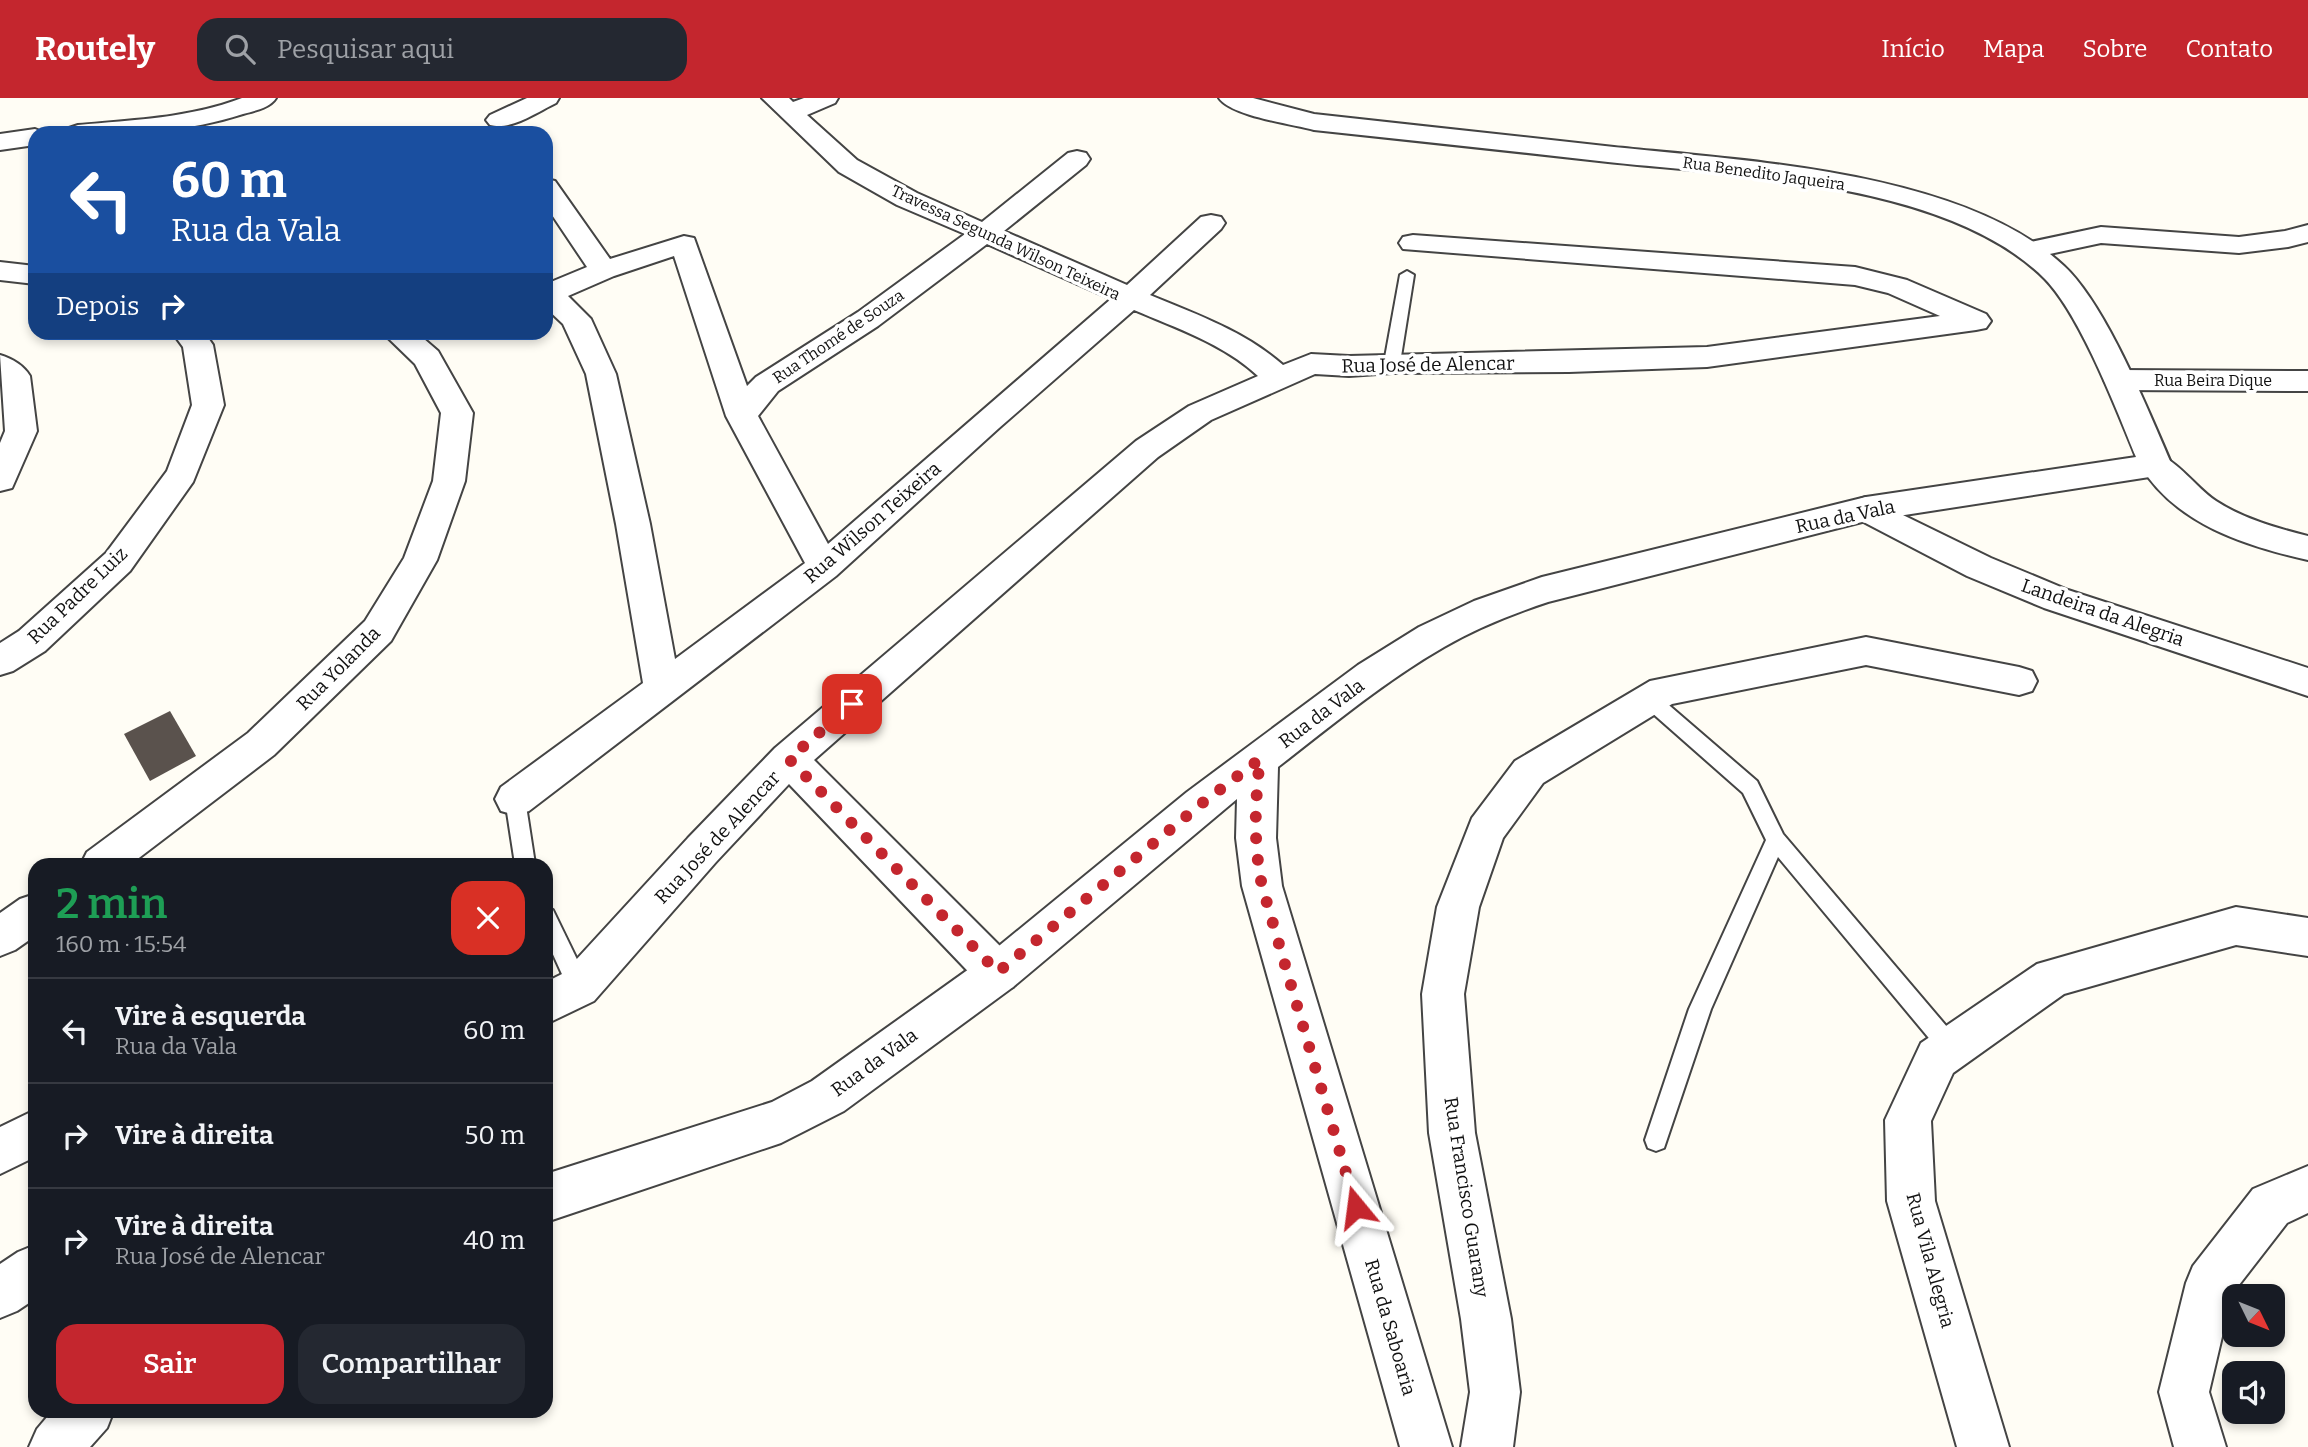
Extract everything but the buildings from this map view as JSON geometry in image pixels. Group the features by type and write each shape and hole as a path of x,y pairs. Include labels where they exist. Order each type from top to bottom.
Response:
{"street":[{"path":"152,126 173,124 264,98"},
{"path":"482,98 502,126"},
{"path":"505,126 548,98"},
{"path":"781,106 825,98"},
{"name":"Rua Benedito Jaqueira","path":"1231,98 1258,109 1314,122 1800,175 1869,188 1985,226 2031,250 2057,274 2083,313 2119,380 2156,465 2193,501 2217,516 2245,530 2308,548"},
{"name":"Travessa Segunda Wilson Teixeira","path":"781,106 848,166 907,199 1129,299 1210,332 1282,367"},
{"path":"0,142 28,138"},
{"name":"Rua Thomé de Souza","path":"742,416 754,397 767,384 868,319 983,234 1077,159"},
{"path":"553,197 604,270"},
{"name":"Rua Wilson Teixeira","path":"515,799 824,568 988,420 1129,299 1211,223"},
{"path":"2031,250 2101,235 2239,245 2288,239 2308,233"},
{"name":"Rua José de Alencar","path":"563,995 789,759 1147,449 1200,413 1282,367 1707,357 1976,321 1897,286 1855,276 1413,243"},
{"path":"553,291 604,270 684,244 742,416 824,568"},
{"path":"0,271 28,274"},
{"path":"553,299 576,319 601,374 633,524 662,688"},
{"name":"Rua Padre Luiz","path":"0,661 32,641 118,562 182,474 208,405 198,345 194,340"},
{"name":"Rua Yolanda","path":"109,858 261,744 378,631 420,560 449,481 457,413 427,358 406,340"},
{"path":"0,365 15,376 21,431 0,480"},
{"name":"Rua Beira Dique","path":"2119,380 2308,381"},
{"name":"Rua da Vala","path":"553,1196 781,1121 828,1096 998,972 1201,804 1371,675 1432,638 1486,610 1542,590 1866,509 2156,465"},
{"name":"Landeira da Alegria","path":"1866,509 1979,567 2056,599 2308,682"},
{"name":"Rua Francisco Guarany","path":"1487,1447 1495,1392 1486,1319 1452,1133 1443,994 1458,907 1486,830 1529,772 1663,691 1866,651 2019,681"},
{"path":"789,759 998,972"},
{"name":"Rua da Saboaria","path":"1260,759 1254,818 1255,852 1262,886 1426,1447"},
{"path":"0,937 28,917"},
{"name":"Rua Vila Alegria","path":"1983,1447 1911,1201 1908,1120 1937,1058 2052,978 2236,926 2308,937"},
{"path":"0,1151 28,1137"},
{"path":"2200,1447 2184,1392 2210,1283 2270,1206 2308,1189"},
{"path":"0,1294 28,1274"},
{"path":"55,1447 82,1418"}],"lane":[{"path":"1392,363 1407,275"},
{"path":"1649,699 1749,787 1776,840 1951,1048"},
{"path":"515,799 525,858"},
{"path":"1656,1140 1700,1009 1776,840"},
{"path":"553,949 563,995"}],"route":[{"path":"852,704 789,759 998,972 1201,804 1260,759 1254,818 1255,852 1262,886 1356,1207"}]}
